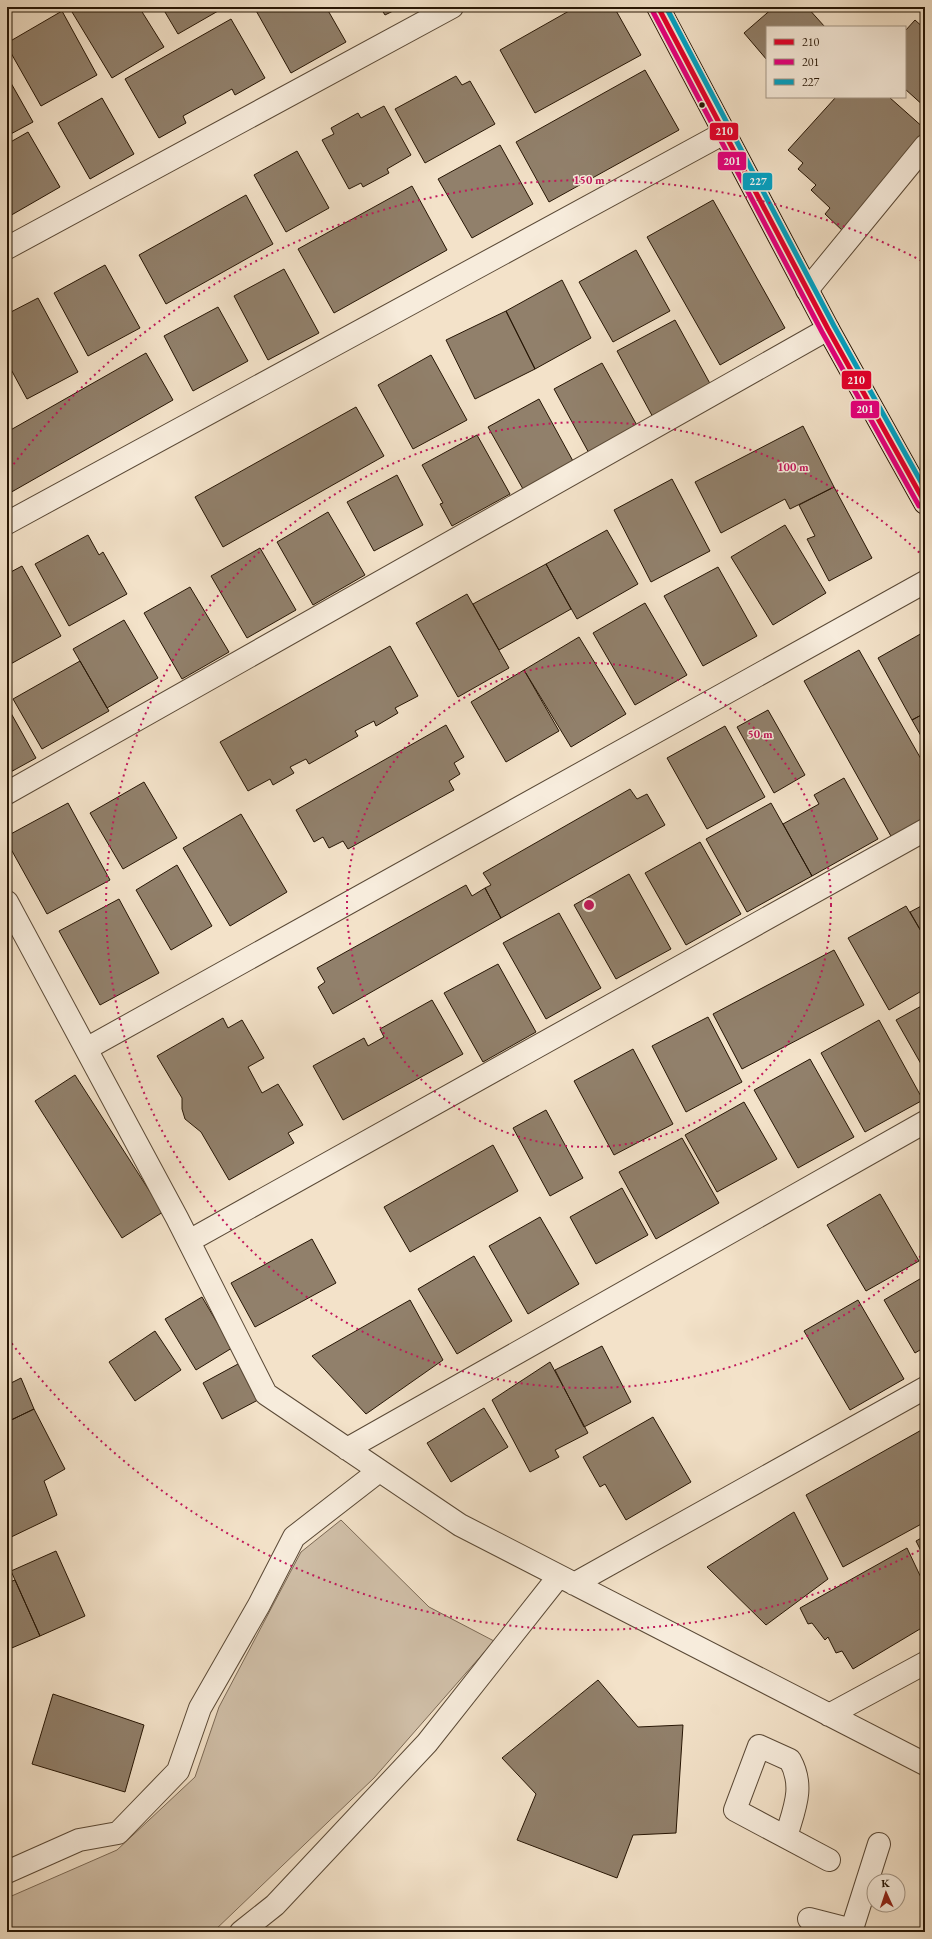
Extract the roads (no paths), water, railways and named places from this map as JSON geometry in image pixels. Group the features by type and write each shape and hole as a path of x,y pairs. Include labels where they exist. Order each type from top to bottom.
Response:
{"main road":[{"path":"659,8 807,290 925,503"}],"street":[{"path":"7,248 452,7"},
{"path":"7,523 724,133"},
{"path":"807,290 925,146"},
{"path":"7,793 828,329"},
{"path":"86,1049 925,582"},
{"path":"189,1241 925,830"},
{"path":"7,902 189,1241 266,1394 460,1525 925,1764"},
{"path":"347,1449 925,1122"},
{"path":"241,1932 275,1904 427,1743 566,1580 925,1388"},
{"path":"7,1872 79,1840 118,1833 178,1771 200,1708 259,1605 294,1537 379,1471"},
{"path":"829,1715 925,1663"},
{"path":"786,1837 829,1860"},
{"path":"809,1919 852,1931 880,1844"}]}
